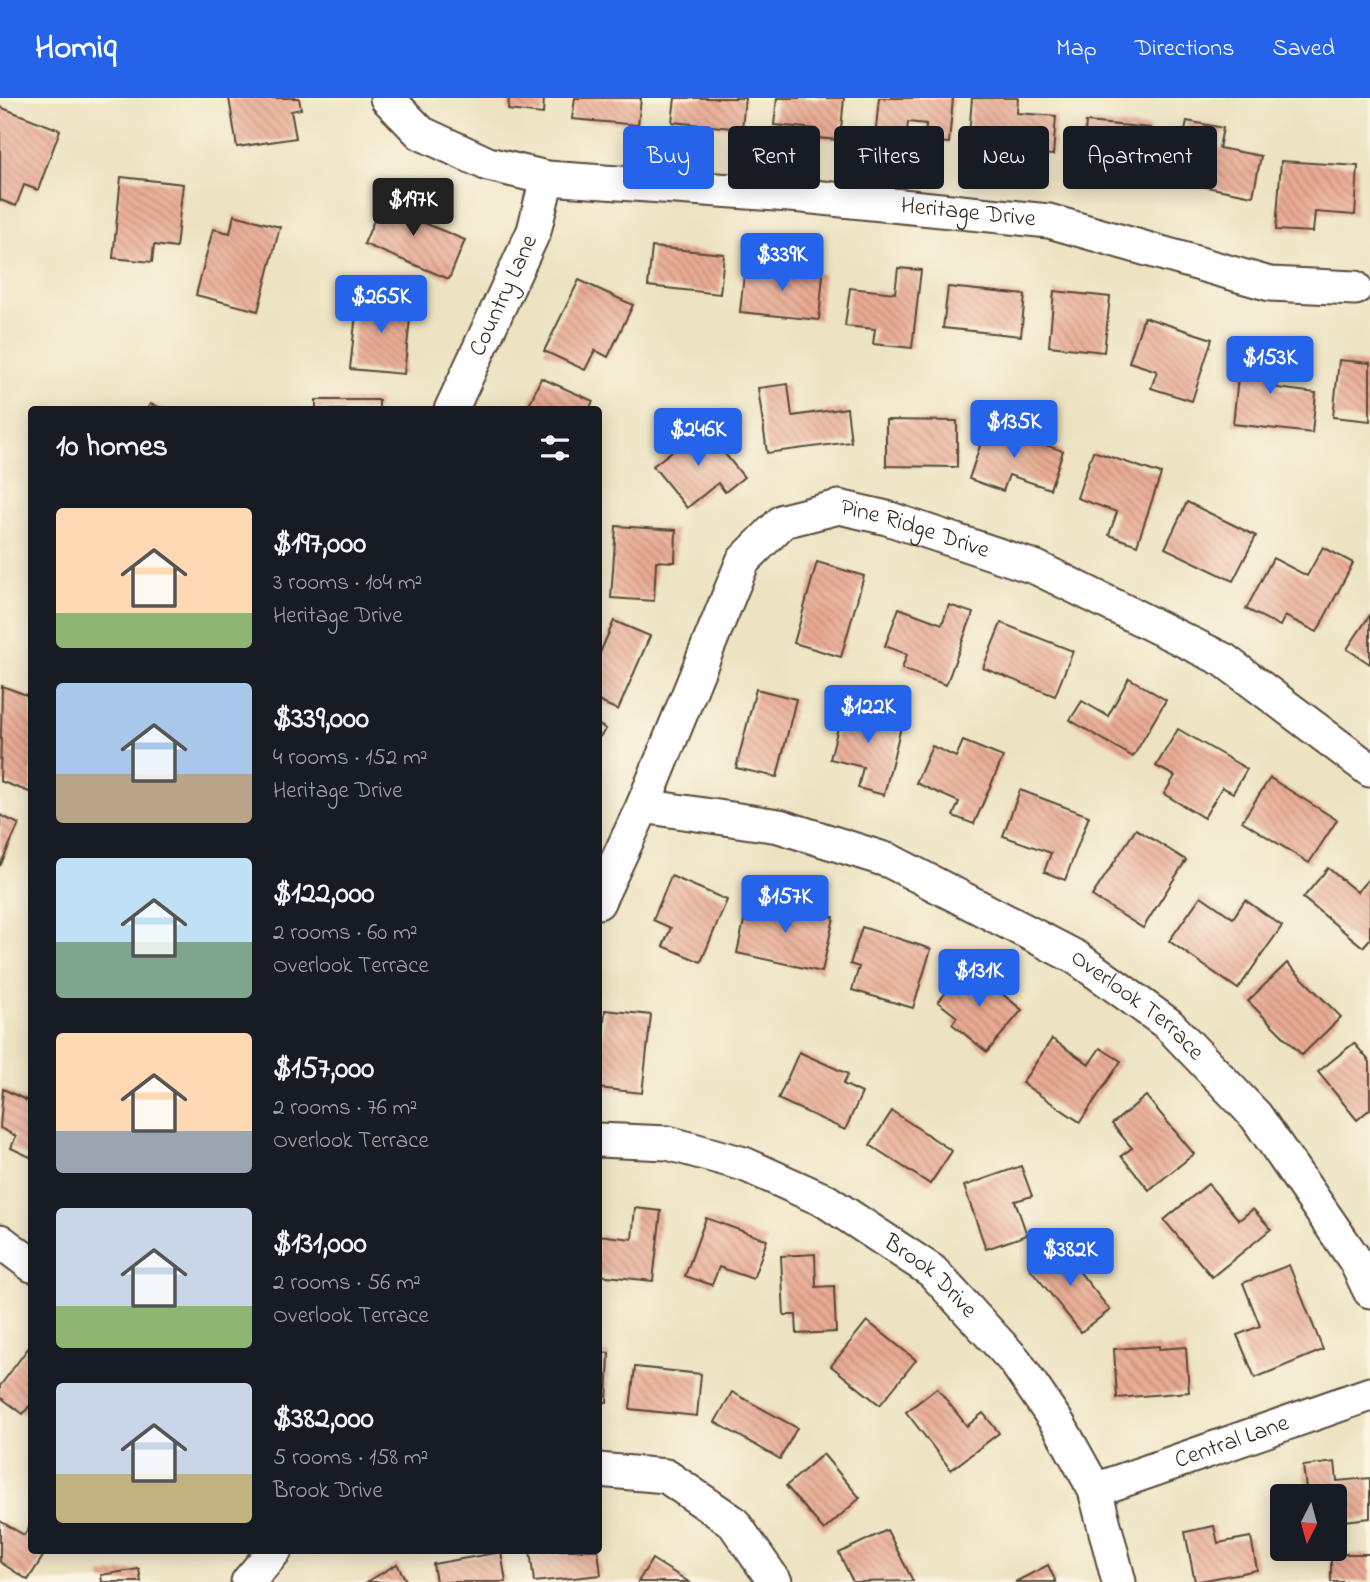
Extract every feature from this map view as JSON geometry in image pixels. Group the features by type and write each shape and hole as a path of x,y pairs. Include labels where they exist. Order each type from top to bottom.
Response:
{"street":[{"name":"Heritage Drive","path":"387,98 421,133 488,164 547,177 803,196 1049,220 1270,284 1355,288"},
{"name":"Country Lane","path":"454,406 534,231 547,177"},
{"name":"Pine Ridge Drive","path":"602,893 643,806 744,561 783,522 839,507 887,518 1037,568 1212,654 1370,771"},
{"name":"Overlook Terrace","path":"643,806 779,826 890,861 1077,958 1168,1024 1256,1116 1355,1260 1370,1291"},
{"name":"Brook Drive","path":"602,1140 668,1143 744,1164 826,1201 932,1271 1015,1361 1060,1427 1095,1490 1119,1582"},
{"path":"0,1241 28,1262"},
{"name":"Central Lane","path":"1095,1490 1370,1394"},
{"path":"602,1471 666,1476 733,1522 775,1582"},
{"path":"248,1582 272,1554"}],"building":[{"path":"229,98 299,98 301,109 291,111 296,138 237,147"},
{"path":"509,98 544,98 543,114 508,110"},
{"path":"575,98 641,98 638,125 572,119"},
{"path":"675,98 745,98 742,126 728,128 672,122"},
{"path":"777,98 844,98 841,126 834,126 834,140 820,138 820,126 774,125"},
{"path":"879,98 953,98 949,143 944,143 944,126 908,122 908,126 876,126"},
{"path":"972,98 1018,98 1017,113 1056,116 1053,155 1049,155 1049,126 970,126"},
{"path":"0,107 60,130 38,190 24,185 16,206 0,200"},
{"path":"1187,121 1213,126 1186,126"},
{"path":"1086,122 1129,126 1086,126"},
{"path":"1217,127 1223,128 1219,148 1261,156 1253,196 1217,189"},
{"path":"1281,161 1358,166 1355,215 1315,212 1313,232 1276,230"},
{"path":"121,177 183,184 176,248 154,245 152,262 113,258"},
{"path":"386,192 422,207 417,220 465,240 449,279 364,244"},
{"path":"234,215 280,227 258,311 196,295 213,229 230,233"},
{"path":"652,247 724,254 720,294 648,286"},
{"path":"745,265 823,274 819,320 740,312"},
{"path":"898,268 921,270 912,348 873,344 875,329 845,326 850,288 895,293"},
{"path":"579,280 633,305 608,357 595,350 585,370 544,351"},
{"path":"948,287 1025,295 1021,336 943,328"},
{"path":"1054,291 1110,297 1104,352 1049,346"},
{"path":"358,295 412,301 404,374 350,369"},
{"path":"1144,317 1212,339 1192,401 1151,388 1157,371 1129,362"},
{"path":"1241,349 1280,353 1277,388 1316,393 1312,433 1233,424"},
{"path":"1339,360 1370,363 1370,421 1333,417"},
{"path":"541,378 593,401 591,406 529,406"},
{"path":"788,384 792,416 847,408 851,442 767,453 758,388"},
{"path":"316,400 379,400 379,406 316,406"},
{"path":"886,420 957,421 957,467 886,466"},
{"path":"987,425 1063,451 1050,489 1009,475 1003,491 969,479"},
{"path":"703,427 744,477 725,492 718,483 687,508 653,466"},
{"path":"1093,451 1161,474 1137,545 1109,535 1117,512 1077,498"},
{"path":"1187,502 1256,536 1233,581 1165,548"},
{"path":"616,526 676,530 675,562 656,561 654,601 611,598"},
{"path":"1323,547 1353,563 1317,632 1285,616 1280,626 1246,609 1273,558 1307,576"},
{"path":"817,562 864,576 841,657 794,643"},
{"path":"949,605 973,613 946,685 902,669 907,654 885,646 899,608 942,624"},
{"path":"1370,615 1370,664 1347,649"},
{"path":"614,621 650,636 618,710 602,703 602,648"},
{"path":"1001,623 1073,651 1055,696 983,668"},
{"path":"1129,678 1166,700 1133,757 1070,720 1082,701 1108,716"},
{"path":"2,686 28,696 28,792 0,781"},
{"path":"756,689 796,699 777,777 736,768"},
{"path":"844,704 903,719 884,795 858,788 863,767 830,759"},
{"path":"1178,729 1247,769 1233,793 1222,787 1204,818 1164,794 1175,776 1156,766"},
{"path":"963,741 1003,757 974,824 953,816 959,802 916,783 932,746 956,757"},
{"path":"1270,778 1337,820 1309,863 1242,821"},
{"path":"1020,790 1089,816 1065,880 1044,872 1051,853 1003,836"},
{"path":"0,815 19,824 0,866"},
{"path":"1136,829 1186,860 1143,928 1092,896"},
{"path":"1328,868 1357,892 1370,877 1370,939 1363,947 1303,898"},
{"path":"671,876 727,900 701,962 663,946 671,928 653,920"},
{"path":"1201,896 1233,918 1245,900 1282,926 1238,989 1169,941"},
{"path":"749,898 834,917 822,972 737,953"},
{"path":"862,927 931,949 913,1008 852,990 859,967 850,964"},
{"path":"1287,963 1341,1017 1302,1055 1248,1001"},
{"path":"968,966 1022,1010 987,1052 952,1024 957,1017 938,1002"},
{"path":"605,1010 651,1015 642,1093 602,1088"},
{"path":"1052,1039 1089,1064 1100,1048 1121,1061 1080,1122 1022,1083"},
{"path":"1354,1043 1370,1062 1370,1109 1357,1120 1318,1072"},
{"path":"799,1052 848,1074 843,1084 862,1093 845,1130 778,1099"},
{"path":"3,1089 28,1101 28,1156 11,1148 16,1136 0,1128"},
{"path":"1146,1096 1194,1154 1149,1190 1121,1156 1132,1148 1112,1124"},
{"path":"892,1111 952,1151 930,1184 870,1145"},
{"path":"1021,1166 1032,1196 1015,1201 1027,1235 986,1249 964,1186"},
{"path":"1208,1184 1239,1220 1253,1209 1271,1229 1212,1277 1164,1220"},
{"path":"635,1208 661,1211 653,1281 602,1275 602,1235 632,1239"},
{"path":"706,1218 767,1240 753,1279 719,1267 712,1285 685,1276"},
{"path":"1058,1245 1110,1310 1081,1332 1029,1267"},
{"path":"815,1254 816,1287 834,1286 836,1332 797,1334 796,1315 784,1315 781,1256"},
{"path":"1289,1265 1323,1350 1255,1378 1237,1335 1260,1326 1243,1283"},
{"path":"867,1321 916,1360 880,1405 831,1366"},
{"path":"1159,1346 1159,1349 1186,1347 1189,1392 1117,1398 1114,1349"},
{"path":"28,1348 28,1408 23,1414 0,1397 0,1386"},
{"path":"602,1352 609,1353 607,1402 602,1402"},
{"path":"635,1367 701,1374 697,1416 630,1409"},
{"path":"937,1388 967,1426 983,1413 999,1433 951,1470 906,1412"},
{"path":"732,1392 797,1428 780,1459 715,1422"},
{"path":"823,1454 860,1498 824,1530 786,1486"},
{"path":"1335,1462 1337,1481 1370,1478 1370,1518 1348,1521 1348,1484 1305,1484 1303,1466"},
{"path":"0,1521 24,1535 28,1529 28,1554 44,1554 28,1580 0,1562"},
{"path":"1214,1526 1218,1543 1251,1537 1257,1570 1195,1582 1185,1532"},
{"path":"887,1530 913,1581 853,1582 839,1553"},
{"path":"501,1554 506,1582 436,1582 433,1564"},
{"path":"530,1554 598,1554 601,1575 534,1582"},
{"path":"1348,1554 1370,1554 1370,1582 1331,1582 1331,1561 1348,1561"},
{"path":"652,1559 689,1582 638,1582"},
{"path":"397,1564 407,1582 367,1582"},
{"path":"1048,1565 1056,1582 1015,1582"},
{"path":"139,1569 141,1582 102,1582 101,1575"}]}
